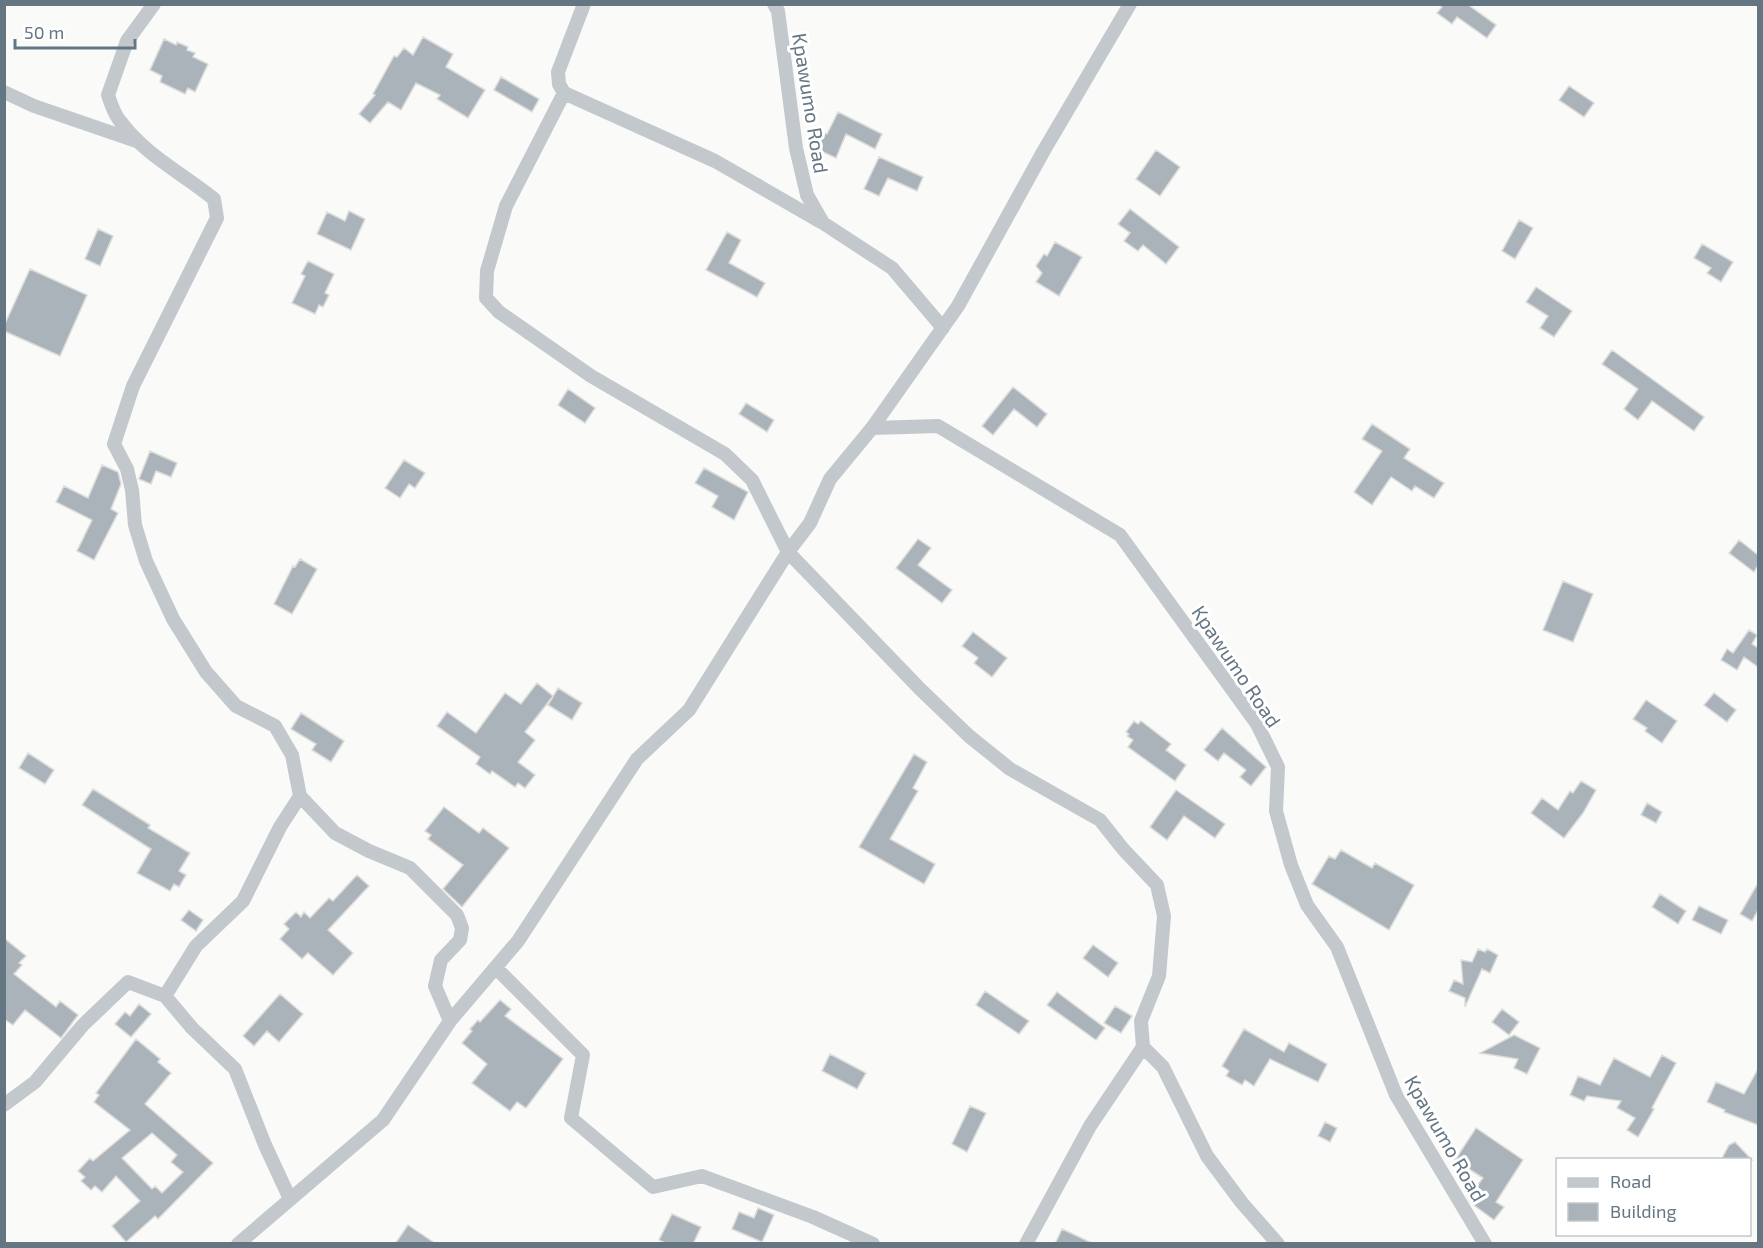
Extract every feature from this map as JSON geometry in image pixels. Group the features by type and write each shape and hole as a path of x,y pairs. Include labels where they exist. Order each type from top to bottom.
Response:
{"street":[{"path":"154,4 128,41 108,95 118,119 138,141 159,160 214,199 217,218 133,386 114,444 130,480 135,525 146,561 173,619 206,672 236,706 275,726 292,755 300,796 335,833 369,851 410,868 457,915 462,928 460,940 441,960 435,986 450,1021"},
{"path":"584,4 558,72 559,84 564,93 715,161 823,223"},
{"name":"Kpawumo Road","path":"774,4 777,11 796,148 807,195 823,223 892,268 943,328"},
{"path":"238,1244 383,1120 450,1021 518,941 637,759 689,710 788,552 810,523 830,479 872,428 958,306 1043,152 1130,4"},
{"path":"4,92 34,106 138,141"},
{"path":"564,93 506,206 487,271 486,298 499,312 591,376 726,454 752,480 788,552 913,681 969,736 1010,769 1100,820 1123,849 1157,885 1164,916 1159,976 1141,1021 1143,1047 1090,1126 1026,1244"},
{"name":"Kpawumo Road","path":"872,428 938,426 1120,535 1257,724 1278,767 1276,812 1291,865 1307,905 1337,947 1396,1095 1485,1244"},
{"path":"165,996 196,946 243,901 280,827 300,796"},
{"path":"496,968 583,1055 572,1118 653,1187 702,1176 813,1217 873,1244"},
{"path":"4,1105 35,1082 83,1025 128,982 165,996 192,1028 235,1070 265,1145 290,1199"},
{"path":"1143,1047 1163,1067 1207,1156 1242,1203 1278,1244"}],"building":[{"path":"1439,4 1467,4 1496,25 1487,38 1457,17 1452,24 1437,13 1442,7"},
{"path":"423,37 453,54 446,67 485,90 468,118 437,99 440,95 416,83 401,110 388,102 370,123 359,114 375,95 373,94 394,56 397,57 404,48 413,55"},
{"path":"164,39 176,45 177,42 188,47 187,50 195,53 193,57 208,64 195,92 188,88 185,94 160,82 162,76 150,70"},
{"path":"501,77 539,99 532,112 494,90"},
{"path":"1569,86 1594,103 1584,117 1559,100"},
{"path":"838,112 882,134 875,149 846,134 836,158 810,146 817,130 827,134"},
{"path":"1156,150 1180,167 1160,196 1136,179"},
{"path":"879,157 923,177 917,191 888,178 879,196 864,189"},
{"path":"1130,209 1179,247 1166,264 1143,245 1138,251 1124,241 1130,233 1118,224"},
{"path":"349,211 365,219 351,250 317,234 327,212 345,221"},
{"path":"1519,220 1533,228 1515,259 1502,251"},
{"path":"98,229 113,236 100,266 85,259"},
{"path":"727,232 741,240 729,263 765,283 757,297 706,270"},
{"path":"1055,242 1082,257 1059,296 1036,282 1042,273 1036,266 1044,254 1047,256"},
{"path":"1702,244 1733,262 1721,282 1707,273 1711,268 1694,258"},
{"path":"308,261 334,274 325,293 329,295 323,307 319,305 315,314 292,303 305,276 301,274"},
{"path":"30,269 87,295 60,356 4,331 4,326"},
{"path":"1536,287 1572,311 1554,337 1540,328 1548,316 1526,302"},
{"path":"1612,350 1704,417 1694,431 1652,401 1638,420 1624,409 1638,389 1602,364"},
{"path":"1013,387 1047,414 1037,427 1014,409 993,435 982,426"},
{"path":"568,389 595,408 585,423 558,405"},
{"path":"746,403 774,420 767,432 739,414"},
{"path":"1372,424 1410,449 1404,458 1444,483 1434,498 1415,486 1412,491 1391,477 1372,505 1354,492 1382,451 1362,439"},
{"path":"150,451 177,463 171,477 156,471 151,484 139,479"},
{"path":"404,460 425,473 415,488 409,484 400,498 385,488"},
{"path":"102,465 118,472 121,484 111,509 118,513 94,560 77,551 92,520 56,502 64,486 88,498"},
{"path":"704,468 748,492 734,520 712,507 718,496 695,483"},
{"path":"918,539 931,548 918,565 952,590 942,603 896,568"},
{"path":"1739,540 1758,555 1758,565 1754,572 1729,553"},
{"path":"300,559 317,569 292,614 274,604 293,566 295,567"},
{"path":"1563,581 1593,594 1573,642 1543,630"},
{"path":"1749,630 1757,635 1752,644 1758,648 1758,667 1744,657 1737,670 1721,660 1727,649 1733,653"},
{"path":"973,632 1007,658 992,677 974,663 978,658 962,646"},
{"path":"537,683 553,696 525,732 535,740 518,762 535,775 525,788 518,783 515,787 492,771 490,774 476,764 480,757 437,726 447,712 476,733 505,693 521,704"},
{"path":"558,688 582,703 572,720 548,705"},
{"path":"1714,693 1736,710 1727,722 1704,705"},
{"path":"1646,700 1677,721 1662,743 1645,731 1647,728 1633,719"},
{"path":"301,713 344,741 331,762 312,750 316,744 291,729"},
{"path":"1134,721 1138,724 1141,721 1171,744 1166,750 1186,765 1175,781 1128,747 1133,740 1127,736 1129,734 1126,732"},
{"path":"1222,728 1266,767 1251,786 1240,777 1246,770 1224,753 1218,761 1204,750"},
{"path":"28,753 54,770 45,784 19,768"},
{"path":"914,754 927,762 913,788 918,791 890,839 935,864 924,884 859,847"},
{"path":"1581,781 1596,790 1583,813 1564,838 1531,813 1542,798 1558,810 1570,791 1573,793"},
{"path":"93,789 150,825 148,828 190,853 179,871 186,875 179,887 174,884 170,891 137,873 151,849 82,805"},
{"path":"1176,790 1225,824 1215,838 1184,816 1167,840 1150,827"},
{"path":"1647,803 1662,812 1656,823 1641,815"},
{"path":"444,807 479,833 483,828 509,848 462,907 443,889 463,865 428,839 431,835 425,831"},
{"path":"1341,850 1372,868 1375,863 1414,885 1389,930 1312,884 1329,856 1335,859"},
{"path":"357,875 369,886 328,930 353,953 333,975 308,953 302,959 280,939 289,929 284,924 296,912 301,917 304,912 310,918 329,898 333,901"},
{"path":"1758,883 1758,910 1752,921 1740,914"},
{"path":"1660,894 1686,911 1678,924 1652,907"},
{"path":"1699,906 1728,920 1721,934 1692,920"},
{"path":"189,910 203,920 196,931 181,920"},
{"path":"4,938 26,956 19,963 22,965 14,974 56,1007 60,1001 78,1015 61,1038 25,1010 13,1025 4,1019"},
{"path":"1093,945 1118,963 1108,977 1083,958"},
{"path":"1478,949 1485,952 1487,949 1498,955 1490,973 1482,969 1465,1007 1465,998 1449,991 1454,980 1463,984 1461,960 1472,962"},
{"path":"985,991 1029,1021 1019,1034 976,1005"},
{"path":"1057,992 1105,1028 1096,1040 1047,1005"},
{"path":"280,994 303,1014 279,1042 267,1031 254,1046 243,1036"},
{"path":"500,1000 511,1009 505,1016 563,1059 526,1108 517,1102 510,1111 472,1083 487,1064 462,1043 472,1031 470,1029 478,1020 480,1022"},
{"path":"139,1004 151,1014 131,1037 115,1024 125,1012 130,1016"},
{"path":"1115,1006 1132,1016 1121,1033 1104,1023"},
{"path":"1502,1009 1519,1022 1509,1035 1492,1022"},
{"path":"1244,1029 1284,1052 1289,1043 1327,1064 1318,1082 1270,1059 1254,1086 1245,1080 1242,1085 1226,1076 1229,1071 1222,1066"},
{"path":"1514,1035 1540,1048 1527,1074 1514,1068 1518,1059 1480,1053"},
{"path":"136,1039 160,1059 158,1062 171,1073 145,1104 213,1163 158,1219 155,1216 126,1242 112,1226 140,1201 116,1176 102,1192 95,1186 91,1190 81,1181 85,1177 78,1171 90,1158 93,1161 130,1130 94,1102 99,1095 96,1093","holes":["152,1133 177,1155 171,1162 183,1172 162,1193 155,1186 152,1189 122,1158"]},
{"path":"830,1054 866,1073 857,1089 822,1071"},
{"path":"1662,1055 1676,1063 1638,1137 1627,1130 1635,1118 1617,1108 1621,1101 1587,1096 1584,1101 1570,1095 1578,1076 1600,1085 1614,1058 1650,1077"},
{"path":"1758,1069 1758,1125 1724,1112 1725,1110 1707,1102 1716,1082 1744,1094"},
{"path":"970,1106 986,1113 967,1152 952,1144"},
{"path":"1325,1122 1337,1128 1330,1142 1318,1136"},
{"path":"1476,1128 1523,1160 1496,1202 1504,1207 1494,1220 1471,1203 1468,1198 1483,1178 1455,1160"},
{"path":"1735,1142 1750,1158 1722,1158 1729,1145"},
{"path":"758,1208 774,1215 762,1242 732,1229 739,1212 754,1218"},
{"path":"672,1214 701,1227 693,1244 667,1244 659,1240"},
{"path":"408,1225 436,1244 395,1244"},
{"path":"1062,1229 1094,1244 1055,1244"}]}
